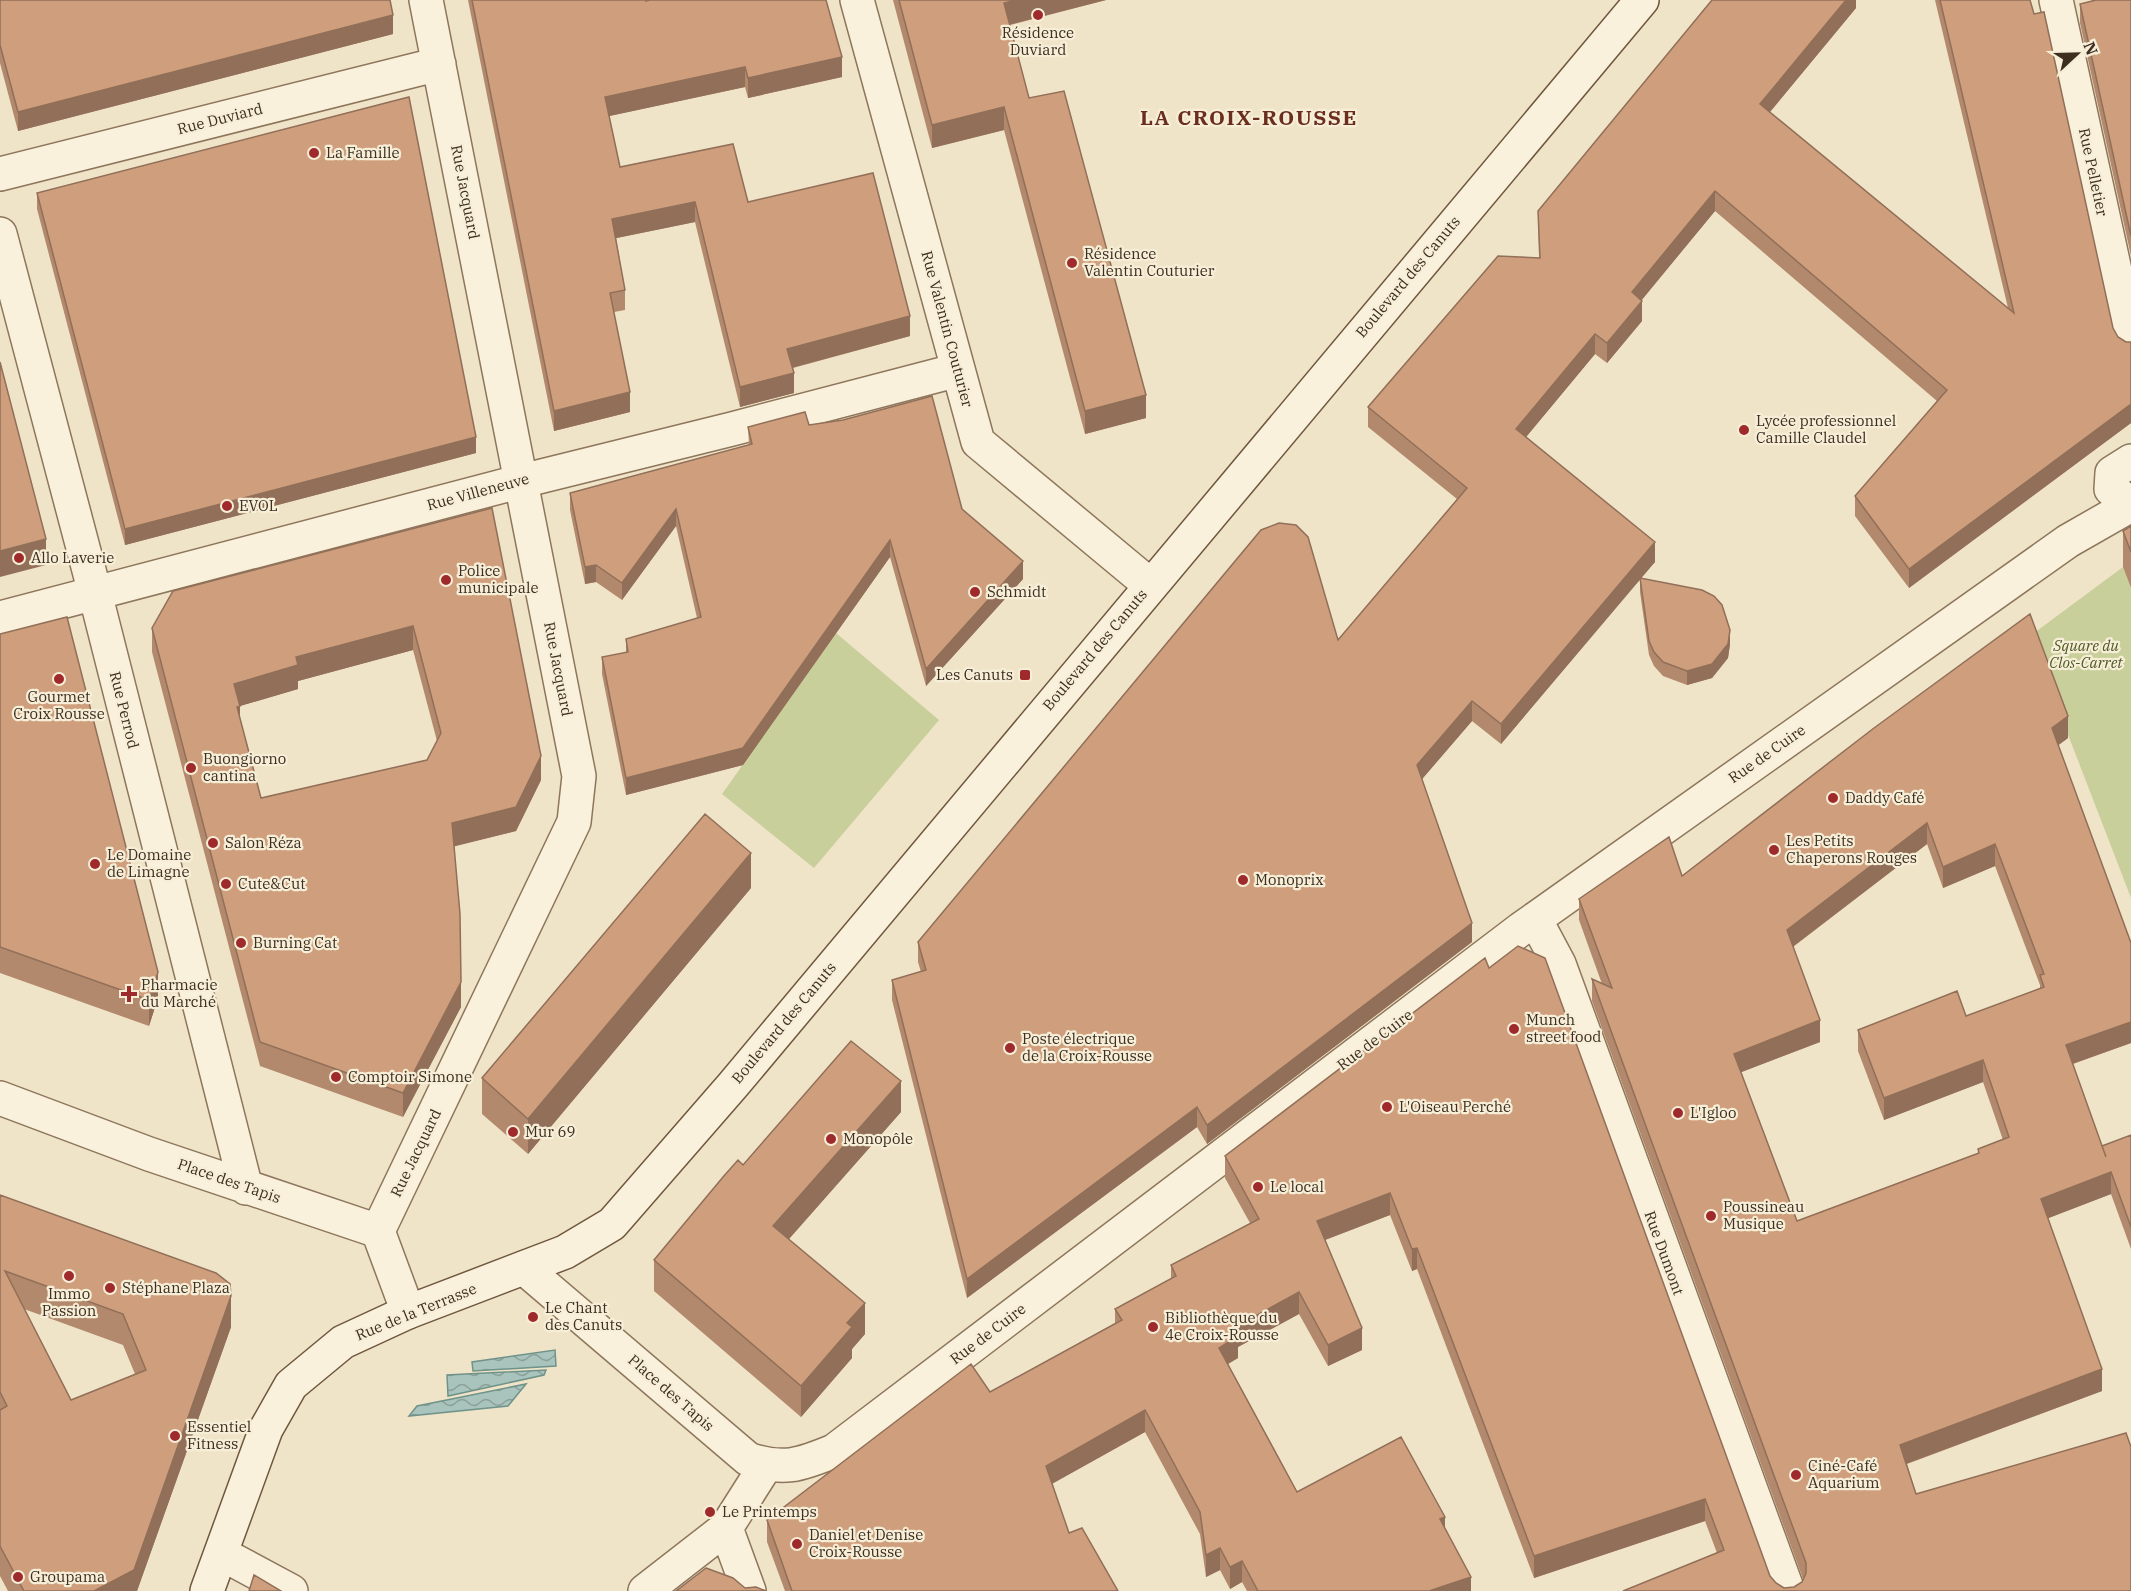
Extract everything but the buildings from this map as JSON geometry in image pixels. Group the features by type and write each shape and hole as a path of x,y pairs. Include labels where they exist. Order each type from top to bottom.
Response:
{"street":[{"name":"Rue Jacquard","path":"378,1231 574,822 579,776 426,0"},
{"name":"Rue Valentin Couturier","path":"857,0 978,442 1150,585"},
{"name":"Boulevard des Canuts","path":"525,1268 565,1252 617,1218 733,1085 1642,0"},
{"name":"Rue Pelletier","path":"2056,0 2131,344"},
{"name":"Rue Duviard","path":"0,174 439,64"},
{"name":"Rue Perrod","path":"0,234 95,593 246,1188"},
{"name":"Rue Villeneuve","path":"0,618 957,370"},
{"path":"2131,461 2112,473 2111,489 2131,505"},
{"name":"Rue de Cuire","path":"766,1465 801,1465 834,1451 1535,919 2068,541 2131,505"},
{"name":"Rue Dumont","path":"1535,919 1559,964 1788,1591"},
{"name":"Place des Tapis","path":"0,1098 246,1188 378,1231"},
{"path":"378,1231 408,1312"},
{"name":"Place des Tapis","path":"525,1268 732,1447 748,1459 766,1465"},
{"name":"Rue de la Terrasse","path":"207,1591 266,1429 291,1385 343,1342 408,1312 525,1268"},
{"path":"645,1591 726,1528 766,1465"},
{"path":"726,1528 749,1591"},
{"path":"222,1554 291,1591"}],"green space":[{"name":"Square du Clos-Carret","path":"2123,567 2131,588 2131,898 2030,636"},
{"path":"836,633 939,720 814,868 722,794"}],"water":[{"path":"555,1350 556,1366 473,1371 472,1362"},
{"path":"546,1370 544,1375 448,1396 447,1375"},
{"path":"526,1384 508,1406 409,1416 417,1406"}],"place":[{"name":"Résidence Duviard","path":"1038,15"},
{"name":"La Famille","path":"314,153"},
{"name":"Résidence Valentin Couturier","path":"1072,263"},
{"name":"Lycée professionnel Camille Claudel","path":"1744,430"},
{"name":"EVOL","path":"227,506"},
{"name":"Allo Laverie","path":"19,558"},
{"name":"Police municipale","path":"446,580"},
{"name":"Schmidt","path":"975,592"},
{"name":"Les Canuts","path":"1025,675"},
{"name":"Gourmet Croix Rousse","path":"59,679"},
{"name":"Buongiorno cantina","path":"191,768"},
{"name":"Daddy Café","path":"1833,798"},
{"name":"Salon Réza","path":"213,843"},
{"name":"Les Petits Chaperons Rouges","path":"1774,850"},
{"name":"Le Domaine de Limagne","path":"95,864"},
{"name":"Monoprix","path":"1243,880"},
{"name":"Cute&Cut","path":"226,884"},
{"name":"Burning Cat","path":"241,943"},
{"name":"Pharmacie du Marché","path":"129,994"},
{"name":"Munch street food","path":"1514,1029"},
{"name":"Poste électrique de la Croix-Rousse","path":"1010,1048"},
{"name":"Comptoir Simone","path":"336,1077"},
{"name":"L'Oiseau Perché","path":"1387,1107"},
{"name":"L'Igloo","path":"1678,1113"},
{"name":"Mur 69","path":"513,1132"},
{"name":"Monopôle","path":"831,1139"},
{"name":"Le local","path":"1258,1187"},
{"name":"Poussineau Musique","path":"1711,1216"},
{"name":"Immo Passion","path":"69,1276"},
{"name":"Stéphane Plaza","path":"110,1288"},
{"name":"Le Chant des Canuts","path":"533,1317"},
{"name":"Bibliothèque du 4e Croix-Rousse","path":"1153,1327"},
{"name":"Essentiel Fitness","path":"175,1436"},
{"name":"Ciné-Café Aquarium","path":"1796,1475"},
{"name":"Le Printemps","path":"710,1512"},
{"name":"Daniel et Denise Croix-Rousse","path":"797,1544"},
{"name":"Groupama","path":"18,1577"}],"district":[{"name":"LA CROIX-ROUSSE","path":"1249,118"}]}
